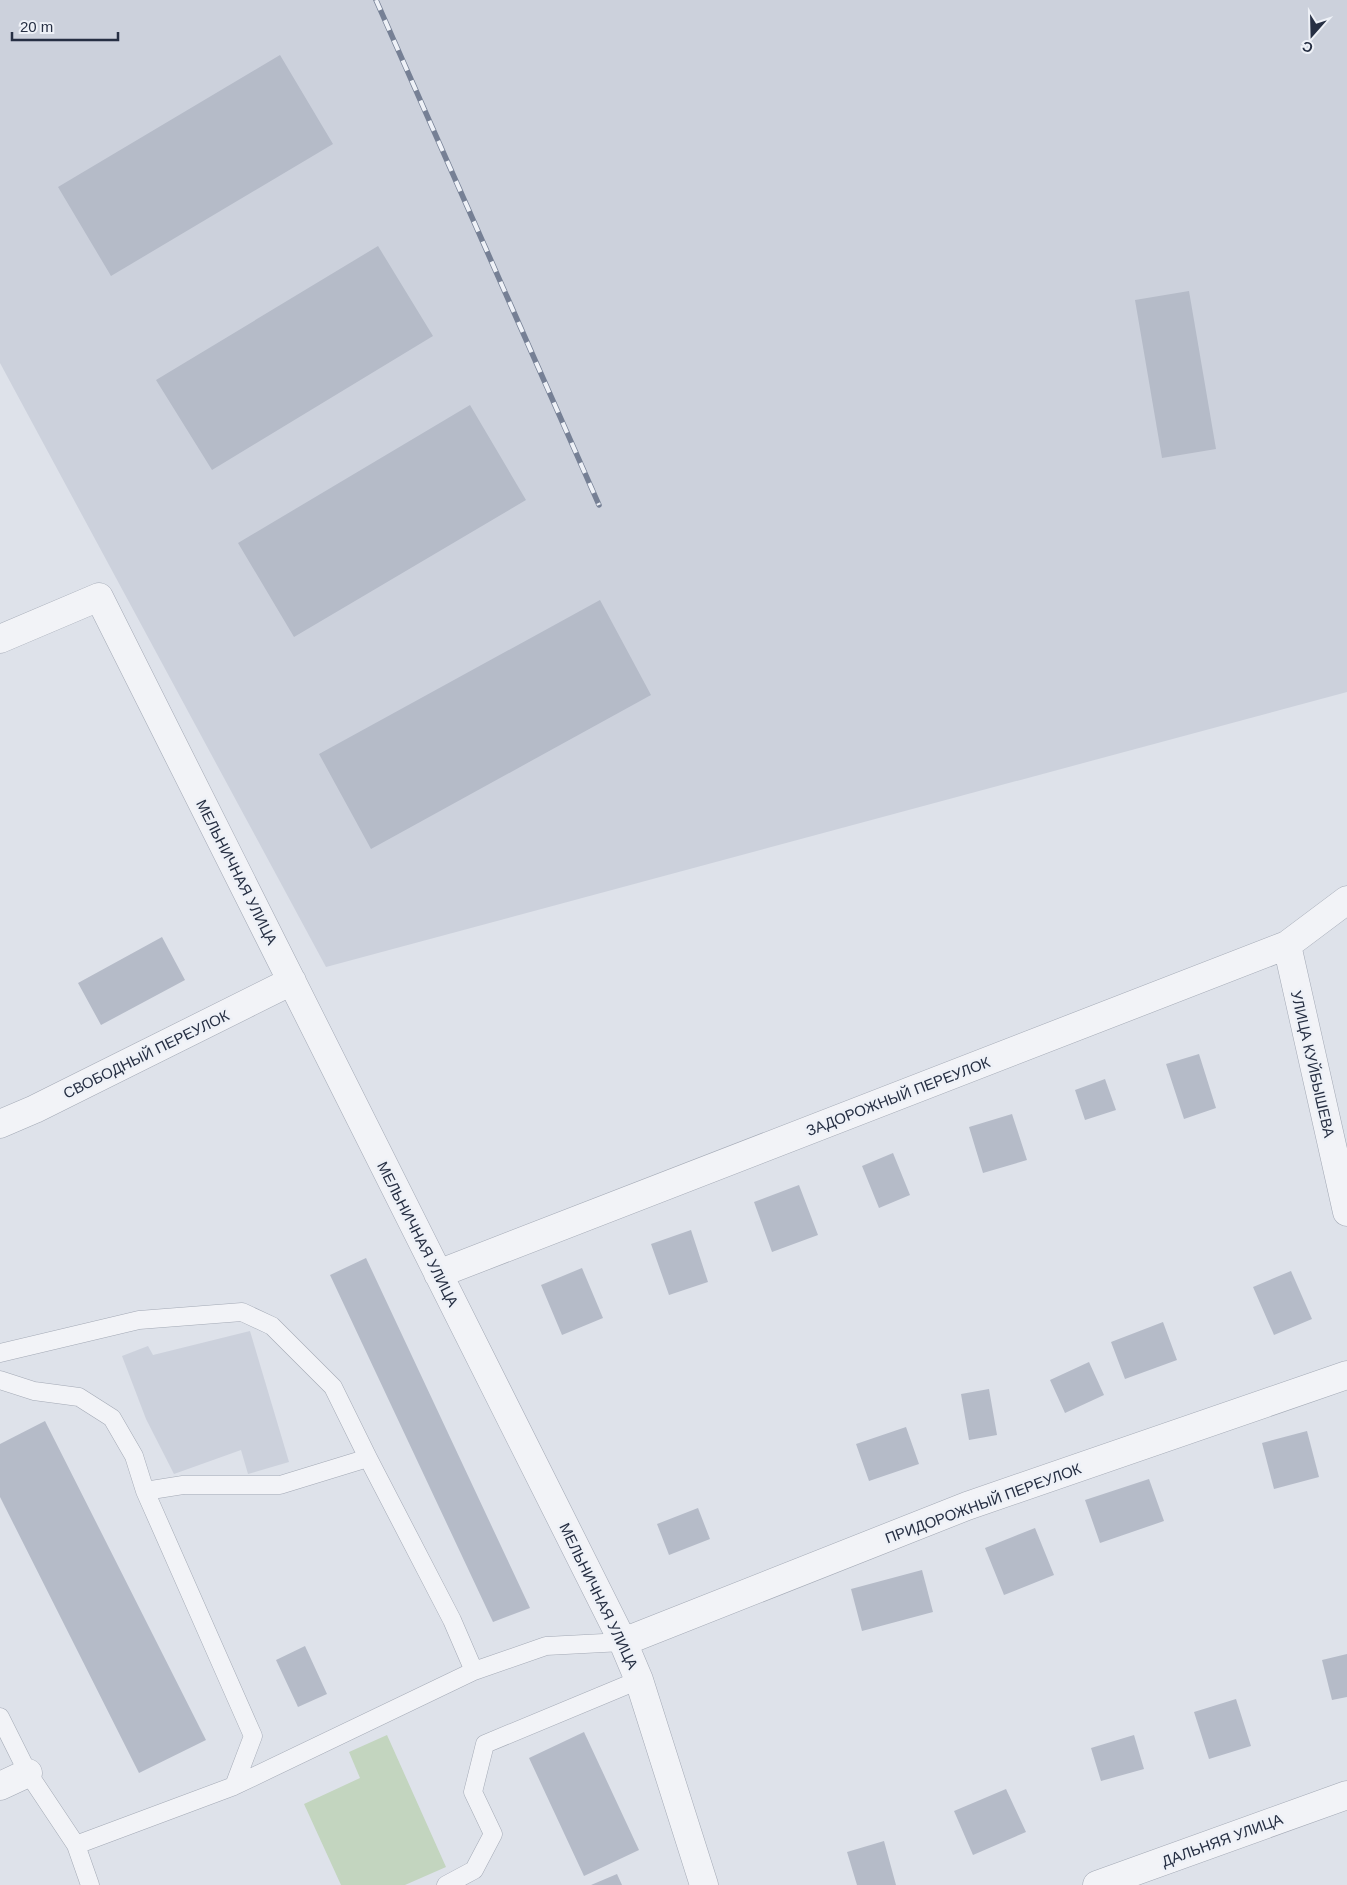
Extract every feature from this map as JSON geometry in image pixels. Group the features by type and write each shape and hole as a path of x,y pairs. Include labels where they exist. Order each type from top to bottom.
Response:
{"street":[{"name":"МЕЛЬНИЧНАЯ УЛИЦА","path":"0,639 99,597 623,1642 640,1680 704,1885"},
{"name":"ЗАДОРОЖНЫЙ ПЕРЕУЛОК","path":"438,1274 1286,946 1347,900"},
{"name":"УЛИЦА КУЙБЫШЕВА","path":"1286,946 1347,1212"},
{"name":"СВОБОДНЫЙ ПЕРЕУЛОК","path":"0,1124 35,1109 292,981"},
{"name":"ПРИДОРОЖНЫЙ ПЕРЕУЛОК","path":"623,1642 967,1506 1347,1375"},
{"path":"0,1786 28,1773"},
{"name":"ДАЛЬНЯЯ УЛИЦА","path":"1097,1885 1347,1795"}],"lane":[{"path":"0,1353 139,1320 242,1312 272,1326 333,1387 452,1620 474,1670"},
{"path":"0,1380 34,1391 79,1397 112,1418 134,1456 144,1491 253,1736 234,1786"},
{"path":"144,1491 183,1485 280,1485 368,1458"},
{"path":"76,1845 234,1786 474,1670 546,1646 623,1642"},
{"path":"446,1885 474,1870 493,1834 472,1792 485,1744 640,1680"},
{"path":"0,1717 28,1773 76,1845 90,1885"}],"shaded area":[{"path":"0,0 1347,0 1347,692 326,967 0,363"},
{"path":"250,1331 289,1462 248,1474 241,1450 174,1474 146,1419 122,1356 148,1346 153,1355"}],"green space":[{"path":"387,1735 446,1867 405,1885 341,1885 304,1804 360,1778 349,1752"}],"building":[{"path":"280,55 333,144 111,276 58,187"},
{"path":"378,246 433,336 212,470 156,380"},
{"path":"1189,291 1216,449 1162,458 1135,300"},
{"path":"470,405 526,500 294,637 238,543"},
{"path":"600,600 651,695 371,849 319,754"},
{"path":"162,937 185,980 101,1025 78,983"},
{"path":"1199,1054 1216,1108 1184,1119 1166,1064"},
{"path":"1105,1079 1116,1110 1085,1120 1075,1090"},
{"path":"1012,1114 1027,1160 983,1173 969,1127"},
{"path":"893,1153 910,1195 879,1208 862,1166"},
{"path":"799,1185 818,1235 772,1252 754,1202"},
{"path":"691,1230 708,1282 669,1295 651,1244"},
{"path":"366,1258 530,1608 493,1622 330,1275"},
{"path":"582,1268 603,1318 562,1335 541,1285"},
{"path":"1291,1271 1312,1319 1274,1335 1253,1287"},
{"path":"1163,1322 1177,1360 1125,1379 1111,1342"},
{"path":"1089,1362 1104,1395 1065,1413 1050,1380"},
{"path":"989,1389 997,1435 969,1440 961,1394"},
{"path":"45,1421 206,1740 139,1773 0,1497 0,1444"},
{"path":"906,1427 919,1464 869,1481 856,1444"},
{"path":"1307,1431 1319,1477 1274,1489 1262,1443"},
{"path":"1149,1479 1164,1521 1100,1543 1085,1500"},
{"path":"698,1508 710,1539 669,1555 657,1524"},
{"path":"1035,1528 1054,1575 1004,1595 985,1548"},
{"path":"922,1570 933,1612 862,1631 851,1589"},
{"path":"305,1646 327,1694 298,1707 276,1660"},
{"path":"1347,1654 1347,1697 1332,1700 1322,1660"},
{"path":"1236,1699 1251,1746 1209,1759 1194,1712"},
{"path":"584,1732 639,1850 584,1876 529,1758"},
{"path":"1134,1735 1144,1769 1101,1781 1091,1748"},
{"path":"1006,1789 1026,1832 973,1855 954,1811"},
{"path":"884,1841 896,1885 857,1885 847,1852"},
{"path":"617,1874 622,1885 591,1885"}],"railway":[{"path":"376,0 599,505"}]}
